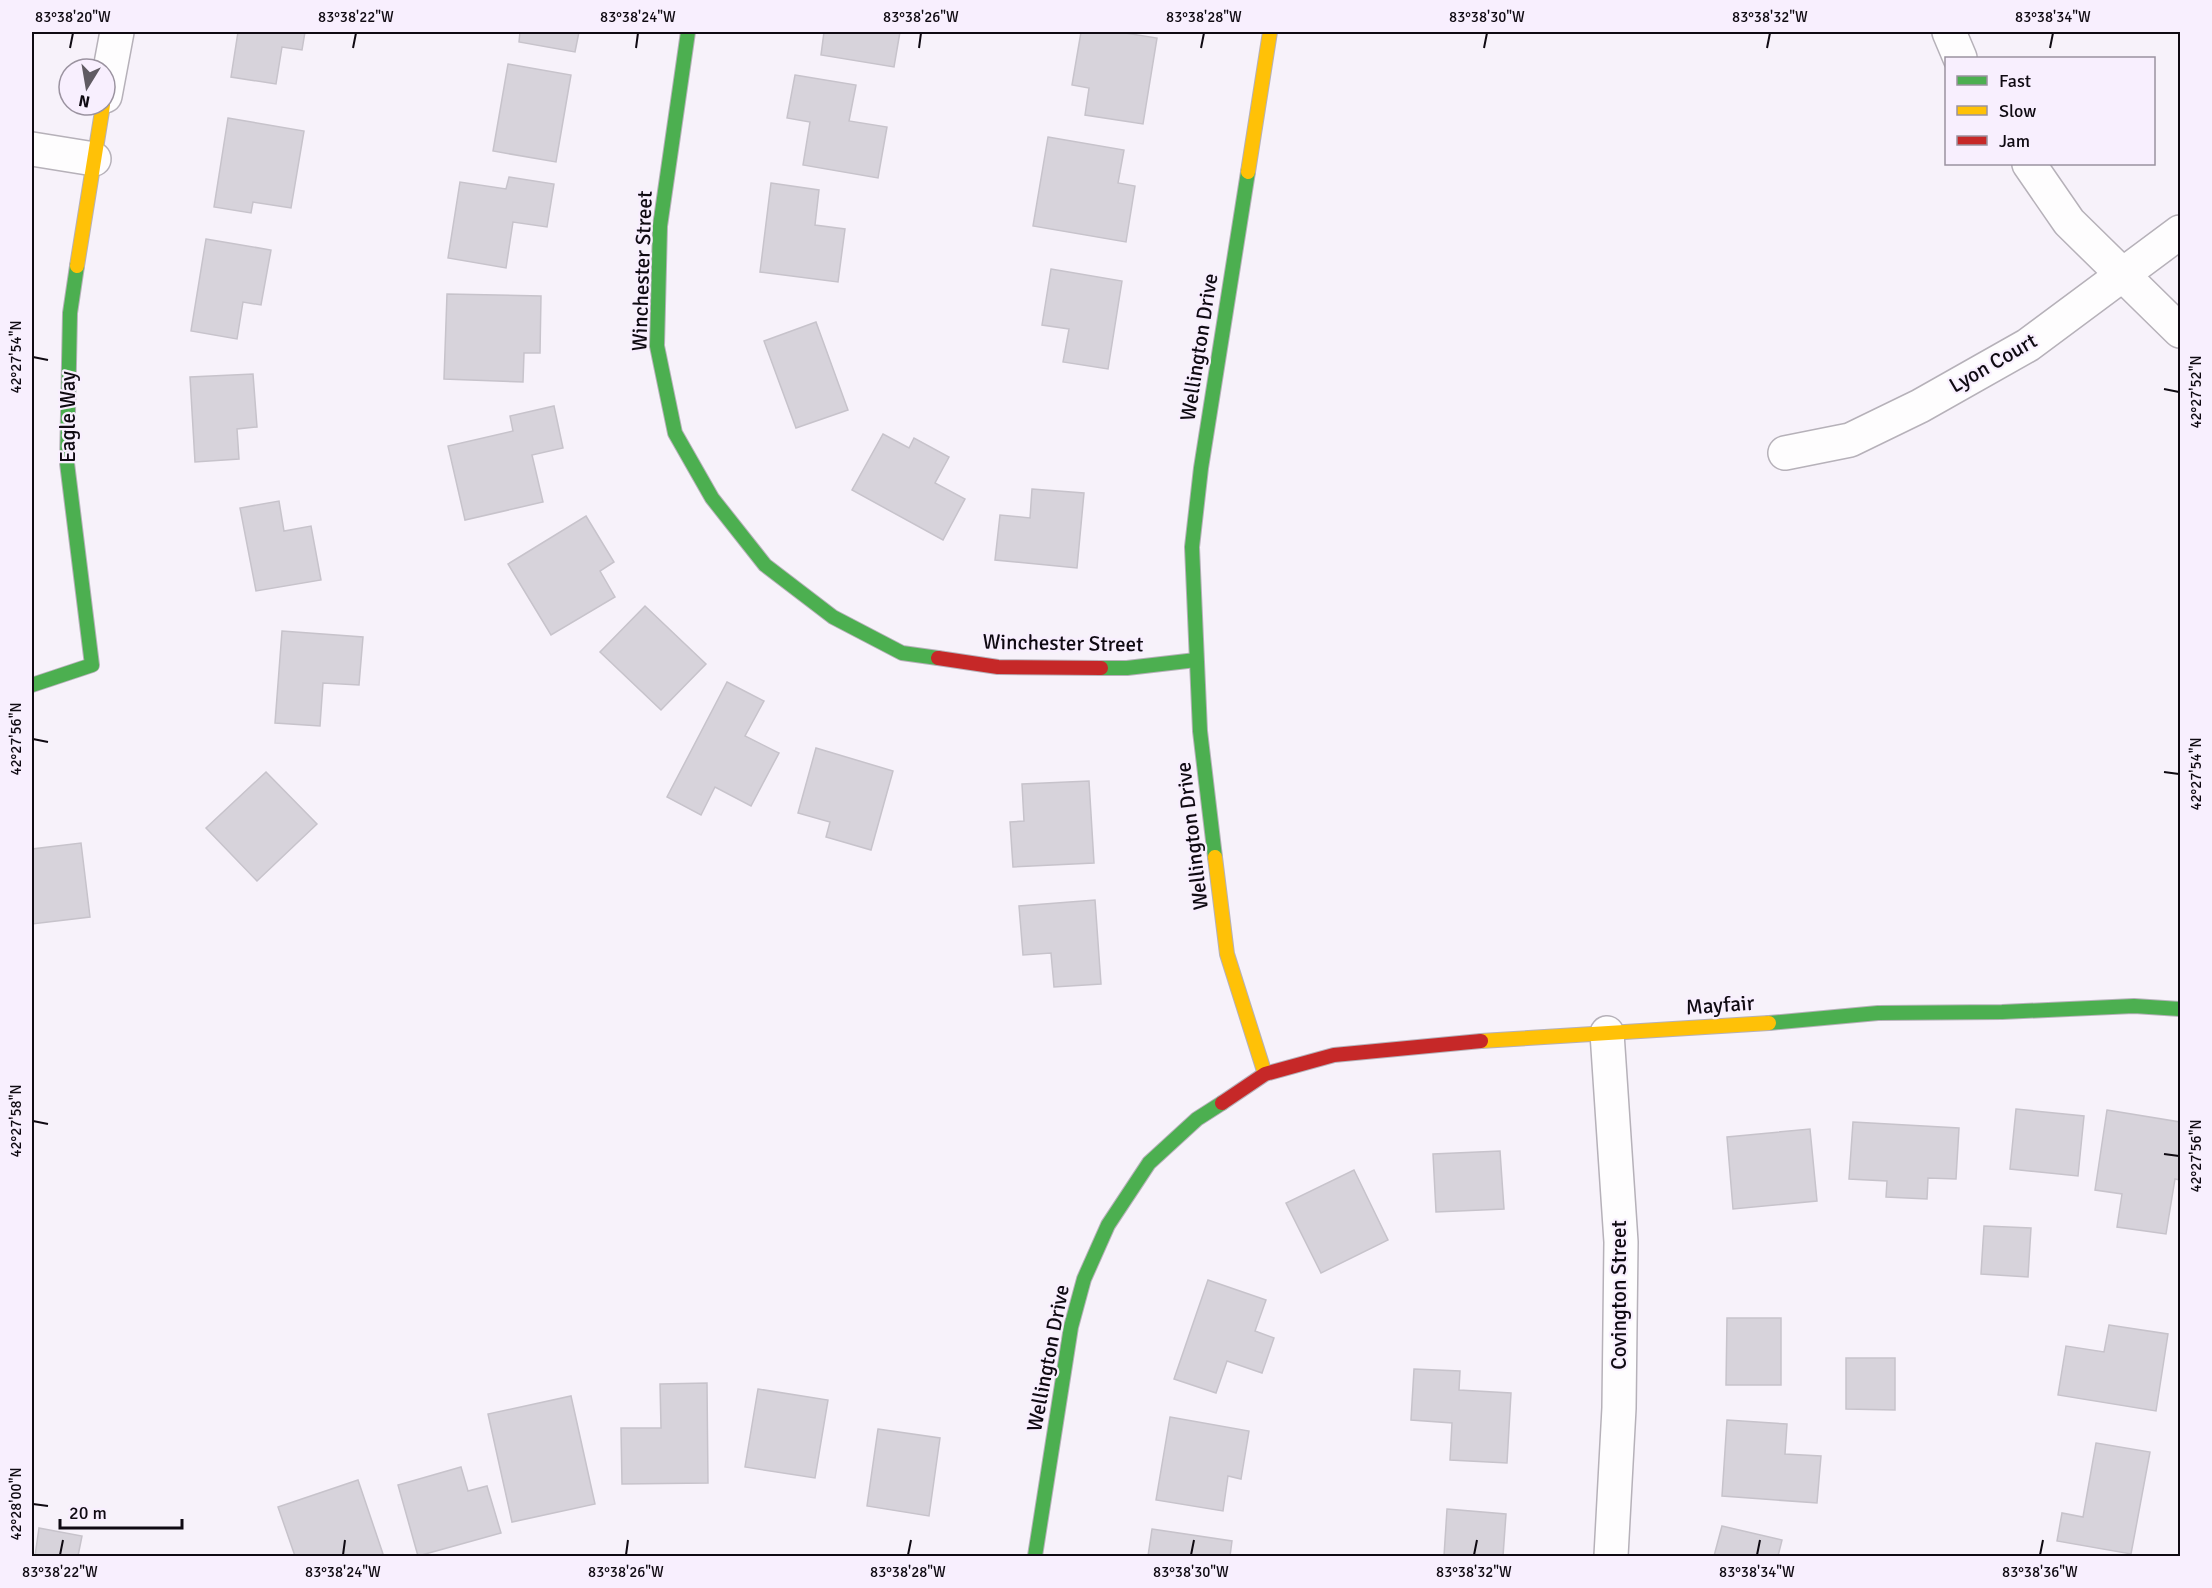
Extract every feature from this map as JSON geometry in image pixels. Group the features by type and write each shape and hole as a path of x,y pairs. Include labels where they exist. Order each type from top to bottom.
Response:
{"street":[{"path":"112,57 117,32"},
{"name":"Winchester Street","path":"688,32 660,226 657,346 675,433 712,498 765,565 833,617 903,653 998,667 1127,668 1196,660"},
{"name":"Wellington Drive","path":"1035,1557 1071,1327 1084,1279 1108,1225 1149,1163 1197,1119 1265,1074 1227,954 1200,731 1192,547 1200,479 1270,32"},
{"path":"1949,32 1960,57"},
{"name":"Eagle Way","path":"32,685 92,665 67,463 70,314 101,117"},
{"path":"32,149 94,159"},
{"path":"2030,165 2069,222 2181,331"},
{"name":"Lyon Court","path":"1785,453 1850,440 1920,405 2028,345 2181,231"},
{"name":"Mayfair","path":"1265,1074 1334,1055 1465,1042 1760,1024 1878,1013 2002,1012 2133,1006 2181,1009"},
{"name":"Covington Street","path":"1607,1033 1621,1242 1619,1408 1611,1557"}],"building":[{"path":"238,32 305,32 302,50 282,47 276,84 231,77"},
{"path":"520,32 579,32 575,52 519,42"},
{"path":"824,32 900,32 894,67 821,55"},
{"path":"1081,32 1119,32 1157,38 1143,124 1085,115 1089,88 1072,85"},
{"path":"508,64 571,75 556,162 493,151"},
{"path":"795,75 856,85 849,121 887,127 878,178 803,165 810,122 787,118"},
{"path":"228,118 304,131 291,208 253,202 251,213 214,207"},
{"path":"1048,137 1124,150 1118,183 1135,186 1126,242 1033,226"},
{"path":"509,177 554,184 547,227 513,222 506,268 448,258 460,182 506,189"},
{"path":"771,183 819,190 815,225 845,229 838,282 760,272"},
{"path":"206,239 271,250 261,305 243,302 237,339 191,331"},
{"path":"1051,269 1122,281 1108,369 1063,362 1069,329 1042,325"},
{"path":"447,294 541,296 540,353 524,353 523,382 444,379"},
{"path":"816,322 848,410 796,428 764,341"},
{"path":"253,374 257,427 237,429 239,459 195,462 190,377"},
{"path":"554,406 563,448 532,455 543,502 465,520 448,446 513,431 510,416"},
{"path":"883,434 909,448 914,438 949,457 935,483 965,499 943,540 852,490"},
{"path":"1032,489 1084,493 1077,568 995,560 1000,515 1030,518"},
{"path":"279,501 284,531 311,526 321,580 256,591 240,508"},
{"path":"586,516 614,562 600,571 615,597 551,635 508,564"},
{"path":"645,606 706,664 661,710 600,652"},
{"path":"282,631 363,637 359,685 323,683 320,726 275,723"},
{"path":"727,682 764,701 745,736 779,753 751,806 715,787 701,815 667,797"},
{"path":"816,748 893,771 871,850 826,837 830,822 798,813"},
{"path":"266,772 317,824 257,881 206,828"},
{"path":"1089,781 1094,863 1013,867 1010,822 1024,821 1022,784"},
{"path":"81,843 90,917 32,924 32,849"},
{"path":"1095,900 1101,984 1054,987 1051,953 1023,955 1019,906"},
{"path":"2016,1109 2084,1116 2078,1176 2010,1169"},
{"path":"2107,1110 2180,1122 2180,1180 2175,1179 2166,1234 2117,1227 2122,1194 2095,1190"},
{"path":"1853,1122 1959,1128 1956,1179 1928,1178 1927,1199 1886,1197 1887,1181 1849,1179"},
{"path":"1810,1129 1817,1201 1733,1209 1727,1137"},
{"path":"1500,1151 1504,1209 1436,1212 1433,1154"},
{"path":"1354,1170 1388,1240 1321,1273 1286,1203"},
{"path":"1984,1226 2031,1228 2028,1277 1981,1274"},
{"path":"1208,1280 1266,1300 1255,1331 1274,1338 1262,1373 1227,1361 1216,1393 1174,1379"},
{"path":"1727,1318 1781,1318 1781,1385 1726,1385"},
{"path":"2109,1325 2168,1334 2156,1411 2058,1395 2066,1346 2104,1352"},
{"path":"1846,1358 1895,1358 1895,1410 1846,1409"},
{"path":"1414,1369 1460,1371 1459,1390 1511,1393 1507,1463 1450,1460 1452,1423 1411,1420"},
{"path":"707,1383 708,1483 622,1484 621,1428 661,1428 660,1384"},
{"path":"758,1389 828,1400 815,1478 745,1467"},
{"path":"571,1396 595,1504 512,1522 488,1414"},
{"path":"1170,1417 1249,1431 1241,1479 1228,1476 1223,1511 1156,1500"},
{"path":"1727,1420 1787,1424 1785,1454 1821,1456 1817,1503 1722,1496"},
{"path":"878,1429 940,1438 929,1516 867,1506"},
{"path":"2096,1443 2150,1452 2131,1554 2057,1541 2062,1513 2083,1517"},
{"path":"461,1467 468,1491 487,1486 501,1533 418,1556 398,1485"},
{"path":"358,1480 383,1554 375,1556 295,1556 278,1507"},
{"path":"1447,1509 1506,1514 1503,1556 1444,1556"},
{"path":"1722,1526 1782,1540 1778,1556 1714,1556"},
{"path":"39,1528 82,1536 78,1556 35,1556"},
{"path":"1152,1529 1232,1541 1230,1556 1148,1556"}],"traffic: fast":[{"path":"688,32 660,226 657,346 675,433 712,498 765,565 833,617 902,653 938,658"},
{"path":"1215,857 1200,731 1192,547 1201,468 1248,172"},
{"path":"32,685 92,665 67,463 70,313 77,266"},
{"path":"1101,668 1127,668 1196,660"},
{"path":"1769,1023 1878,1013 2002,1012 2134,1006 2180,1009"},
{"path":"1035,1556 1071,1327 1084,1279 1108,1225 1149,1163 1197,1119 1222,1103"}],"traffic: slow":[{"path":"1248,172 1270,32"},
{"path":"77,266 101,117"},
{"path":"1215,857 1227,954 1265,1074"},
{"path":"1481,1041 1769,1023"}],"traffic: jam":[{"path":"938,658 998,667 1101,668"},
{"path":"1222,1103 1265,1074 1334,1055 1481,1041"}]}
